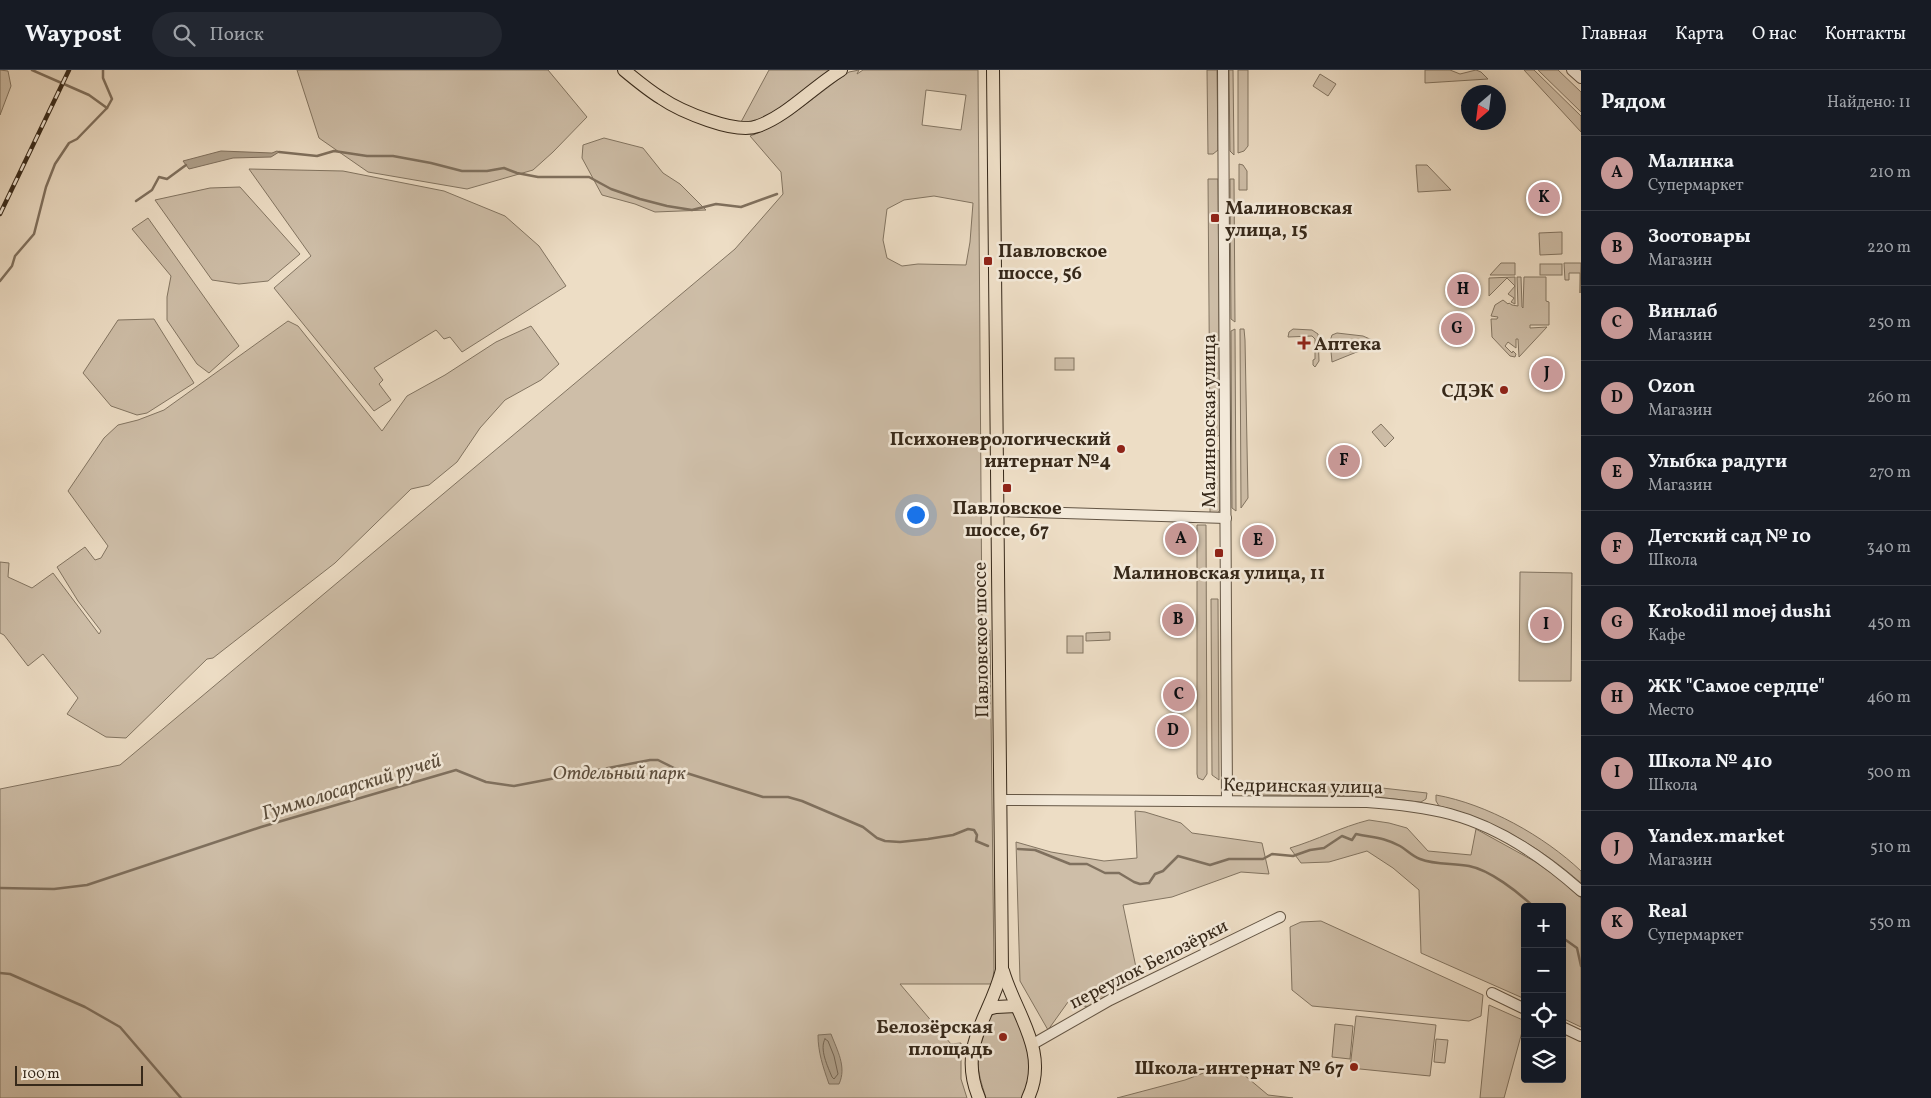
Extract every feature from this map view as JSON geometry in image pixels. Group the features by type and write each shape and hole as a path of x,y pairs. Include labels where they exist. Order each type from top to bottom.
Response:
{"main road":[{"path":"624,70 662,100 682,110 724,125 745,129 764,124 841,70"},
{"name":"Павловское шоссе","path":"988,1009 996,994 1002,970 994,70"},
{"name":"Павловское шоссе","path":"1002,970 1016,1006"},
{"path":"980,1098 974,1081 971,1053 980,1024 988,1009 1016,1006 1033,1044 1035,1074 1028,1098"}],"street":[{"name":"Малиновская улица","path":"1223,70 1227,801"},
{"path":"1572,70 1581,78"},
{"path":"998,512 1226,518"},
{"name":"Кедринская улица","path":"1001,800 1367,802 1407,805 1450,814 1471,821 1516,844 1548,864 1581,891"},
{"name":"переулок Белозёрки","path":"1033,1044 1110,1000 1280,917"},
{"path":"1492,993 1521,1007"},
{"path":"1566,1029 1581,1036"}],"green space":[{"path":"0,70 8,71 11,86 0,115"},
{"path":"297,70 548,70 587,117 533,170 467,189 368,172 319,138"},
{"path":"769,70 830,70 781,107 757,122 741,122"},
{"name":"Отдельный парк","path":"859,70 857,74 863,70 978,70 982,630 990,630 994,970 992,984 900,984 951,1044 961,1043 961,1079 967,1098 0,1098 0,789 120,765 735,249 783,194 781,172 750,136 777,124 849,72","holes":["926,90 966,95 961,130 922,125","934,196 973,203 966,265 918,264 902,266 887,258 883,240 887,209 904,200"]},
{"path":"1207,70 1217,70 1218,150 1213,154 1208,154"},
{"path":"1229,70 1233,70 1234,155 1230,151"},
{"path":"1238,70 1248,70 1248,146 1244,151 1238,153"},
{"path":"1425,70 1450,70 1460,74 1476,70 1488,79 1425,83"},
{"path":"1524,70 1534,70 1581,116 1581,132"},
{"path":"1538,70 1558,70 1581,92 1581,112"},
{"path":"1320,74 1336,84 1328,96 1313,86"},
{"path":"604,138 643,148 663,173 680,184 706,210 655,212 635,204 602,195 582,158 583,145"},
{"path":"1239,164 1243,165 1247,171 1247,190 1239,190"},
{"path":"1416,165 1427,165 1451,190 1418,192"},
{"path":"249,169 343,171 444,191 505,216 539,246 566,286 462,352 450,337 444,339 436,330 374,368 383,380 379,384 391,400 374,411 274,288 311,256"},
{"path":"1208,179 1218,179 1220,435 1210,440"},
{"path":"1230,179 1234,179 1235,322 1231,319"},
{"path":"240,187 300,254 268,281 239,284 212,280 155,200 210,188"},
{"path":"148,218 239,346 209,373 197,364 167,320 167,297 171,276 132,229"},
{"path":"1562,232 1562,254 1540,255 1539,233"},
{"path":"1501,263 1515,263 1515,275 1490,275"},
{"path":"1564,263 1581,263 1580,293 1580,273 1569,273 1569,280 1565,280"},
{"path":"1540,264 1562,264 1562,275 1540,275"},
{"path":"1515,277 1515,286 1507,278 1489,296 1489,278"},
{"path":"1517,277 1521,277 1523,308 1524,277 1546,277 1549,325 1530,325 1530,328 1547,327 1519,357 1518,339 1516,339 1516,348 1508,342 1505,346 1512,353 1513,351 1516,354 1515,357 1510,356 1492,337 1491,319 1497,319 1498,317 1491,316 1495,305 1503,300 1508,304 1518,306"},
{"path":"1515,286 1515,304 1511,302 1514,298 1508,294"},
{"path":"154,319 194,383 147,413 137,415 111,406 83,373 118,320"},
{"path":"288,321 298,326 382,431 407,396 445,375 496,342 531,326 559,364 541,380 505,400 480,428 457,462 429,485 411,489 335,563 213,658 207,659 126,738 106,737 67,714 78,698 43,654 28,666 4,635 0,633 0,562 9,563 8,577 32,588 53,573 99,634 101,631 78,601 57,567 85,547 95,560 101,558 108,546 68,491 104,438 118,425 164,410"},
{"path":"1235,329 1236,511 1232,508 1231,331"},
{"path":"1240,329 1244,329 1245,340 1248,498 1241,508"},
{"path":"1293,329 1312,330 1318,334 1319,361 1315,367 1313,360 1315,359 1315,339 1312,336 1288,337 1289,332"},
{"path":"1337,333 1363,336 1379,343 1332,362 1330,341 1332,335"},
{"path":"1055,358 1074,358 1074,370 1055,370"},
{"path":"1381,424 1394,438 1385,447 1372,432"},
{"path":"1210,449 1220,451 1220,510 1216,515 1210,515"},
{"path":"1197,525 1206,525 1207,774 1203,780 1198,778 1197,774"},
{"path":"1520,572 1572,573 1571,681 1519,681"},
{"path":"1211,599 1218,599 1219,780 1212,775"},
{"path":"1110,632 1110,640 1086,641 1086,633"},
{"path":"1067,636 1083,636 1083,653 1067,653"},
{"path":"1254,785 1364,786 1427,793 1426,799 1421,802 1367,796 1254,795"},
{"path":"1436,795 1475,806 1514,823 1550,846 1581,871 1581,883 1549,858 1515,836 1478,818 1439,806 1436,801"},
{"path":"1135,811 1145,812 1181,823 1192,833 1262,843 1269,874 1241,872 1172,897 1123,905 1138,977 1088,1007 1068,1002 1048,1030 1020,981 1016,842 1051,852 1104,861 1137,858"},
{"path":"1369,820 1389,823 1407,828 1428,851 1471,855 1476,829 1534,861 1557,877 1581,898 1581,1027 1566,1020 1566,903 1521,903 1521,997 1421,953 1419,890 1393,868 1367,851 1329,862 1301,863 1290,848"},
{"path":"1321,921 1483,995 1481,1016 1469,1021 1312,1006 1292,990 1290,927 1301,922"},
{"path":"1489,1005 1521,1019 1521,1036 1504,1098 1480,1098"},
{"path":"998,1010 1014,1013 1020,1021 1031,1066 1024,1098 986,1098 978,1063 980,1048 989,1020"},
{"path":"1356,1016 1436,1025 1430,1076 1350,1068"},
{"path":"1335,1024 1353,1026 1350,1059 1332,1057"},
{"path":"1436,1039 1448,1040 1445,1063 1434,1062"},
{"path":"1230,1063 1268,1095 1293,1098 1117,1098 1185,1080"}],"water":[{"path":"221,151 279,152 271,157 233,158 189,169 183,161"},
{"path":"831,1034 842,1065 839,1084 829,1084 819,1047 818,1035"}],"waterway":[{"path":"32,70 89,95 107,108"},
{"name":"Гуммолосарский ручей","path":"0,281 12,266 15,256 34,234 46,187 55,164 69,143 77,139 107,108 112,99 103,78 103,70"},
{"path":"279,152 317,156 334,151 367,156 393,156 462,171 487,171 504,168 517,173 538,177 589,177 611,189 640,199 692,210 716,204 741,207 777,194"},
{"path":"136,201 152,190 159,177 167,179 186,165"},
{"name":"Гуммолосарский ручей","path":"0,888 54,889 87,885 261,827 456,770 486,782 514,786 650,760 658,760 680,771 763,797 788,797 802,801 863,827 877,838 885,841 900,842 928,839 953,835 968,829 974,830 977,835 976,841 988,846"},
{"name":"Гуммолосарский ручей","path":"1018,849 1035,850 1070,864 1087,864 1105,873 1119,873 1140,884 1149,883 1155,874 1163,871 1178,856 1210,865 1229,859 1263,859 1272,854 1293,856 1310,850 1324,848 1342,836 1352,840 1356,834 1388,841 1400,846 1417,858 1426,861 1477,868 1503,882 1529,903"},
{"name":"Гуммолосарский ручей","path":"1566,940 1577,948 1581,966"},
{"path":"0,973 10,974 85,1007 120,1027 181,1098"}],"railway":[{"path":"0,214 69,70"}],"place":[{"name":"Real","path":"1544,198"},
{"name":"Малиновская улица, 15","path":"1215,218"},
{"name":"Павловское шоссе, 56","path":"988,261"},
{"name":"ЖК \"Самое сердце\"","path":"1463,290"},
{"name":"Krokodil moej dushi","path":"1457,329"},
{"name":"Аптека","path":"1304,343"},
{"name":"Yandex.market","path":"1547,374"},
{"name":"СДЭК","path":"1504,390"},
{"name":"Психоневрологический интернат №4","path":"1121,449"},
{"name":"Детский сад № 10","path":"1344,461"},
{"name":"Павловское шоссе, 67","path":"1007,488"},
{"name":"Малинка","path":"1181,539"},
{"name":"Улыбка радуги","path":"1258,541"},
{"name":"Малиновская улица, 11","path":"1219,553"},
{"name":"Зоотовары","path":"1178,620"},
{"name":"Школа № 410","path":"1546,625"},
{"name":"Винлаб","path":"1179,695"},
{"name":"Ozon","path":"1173,731"},
{"name":"Белозёрская площадь","path":"1003,1037"},
{"name":"Школа-интернат № 67","path":"1354,1067"}]}
